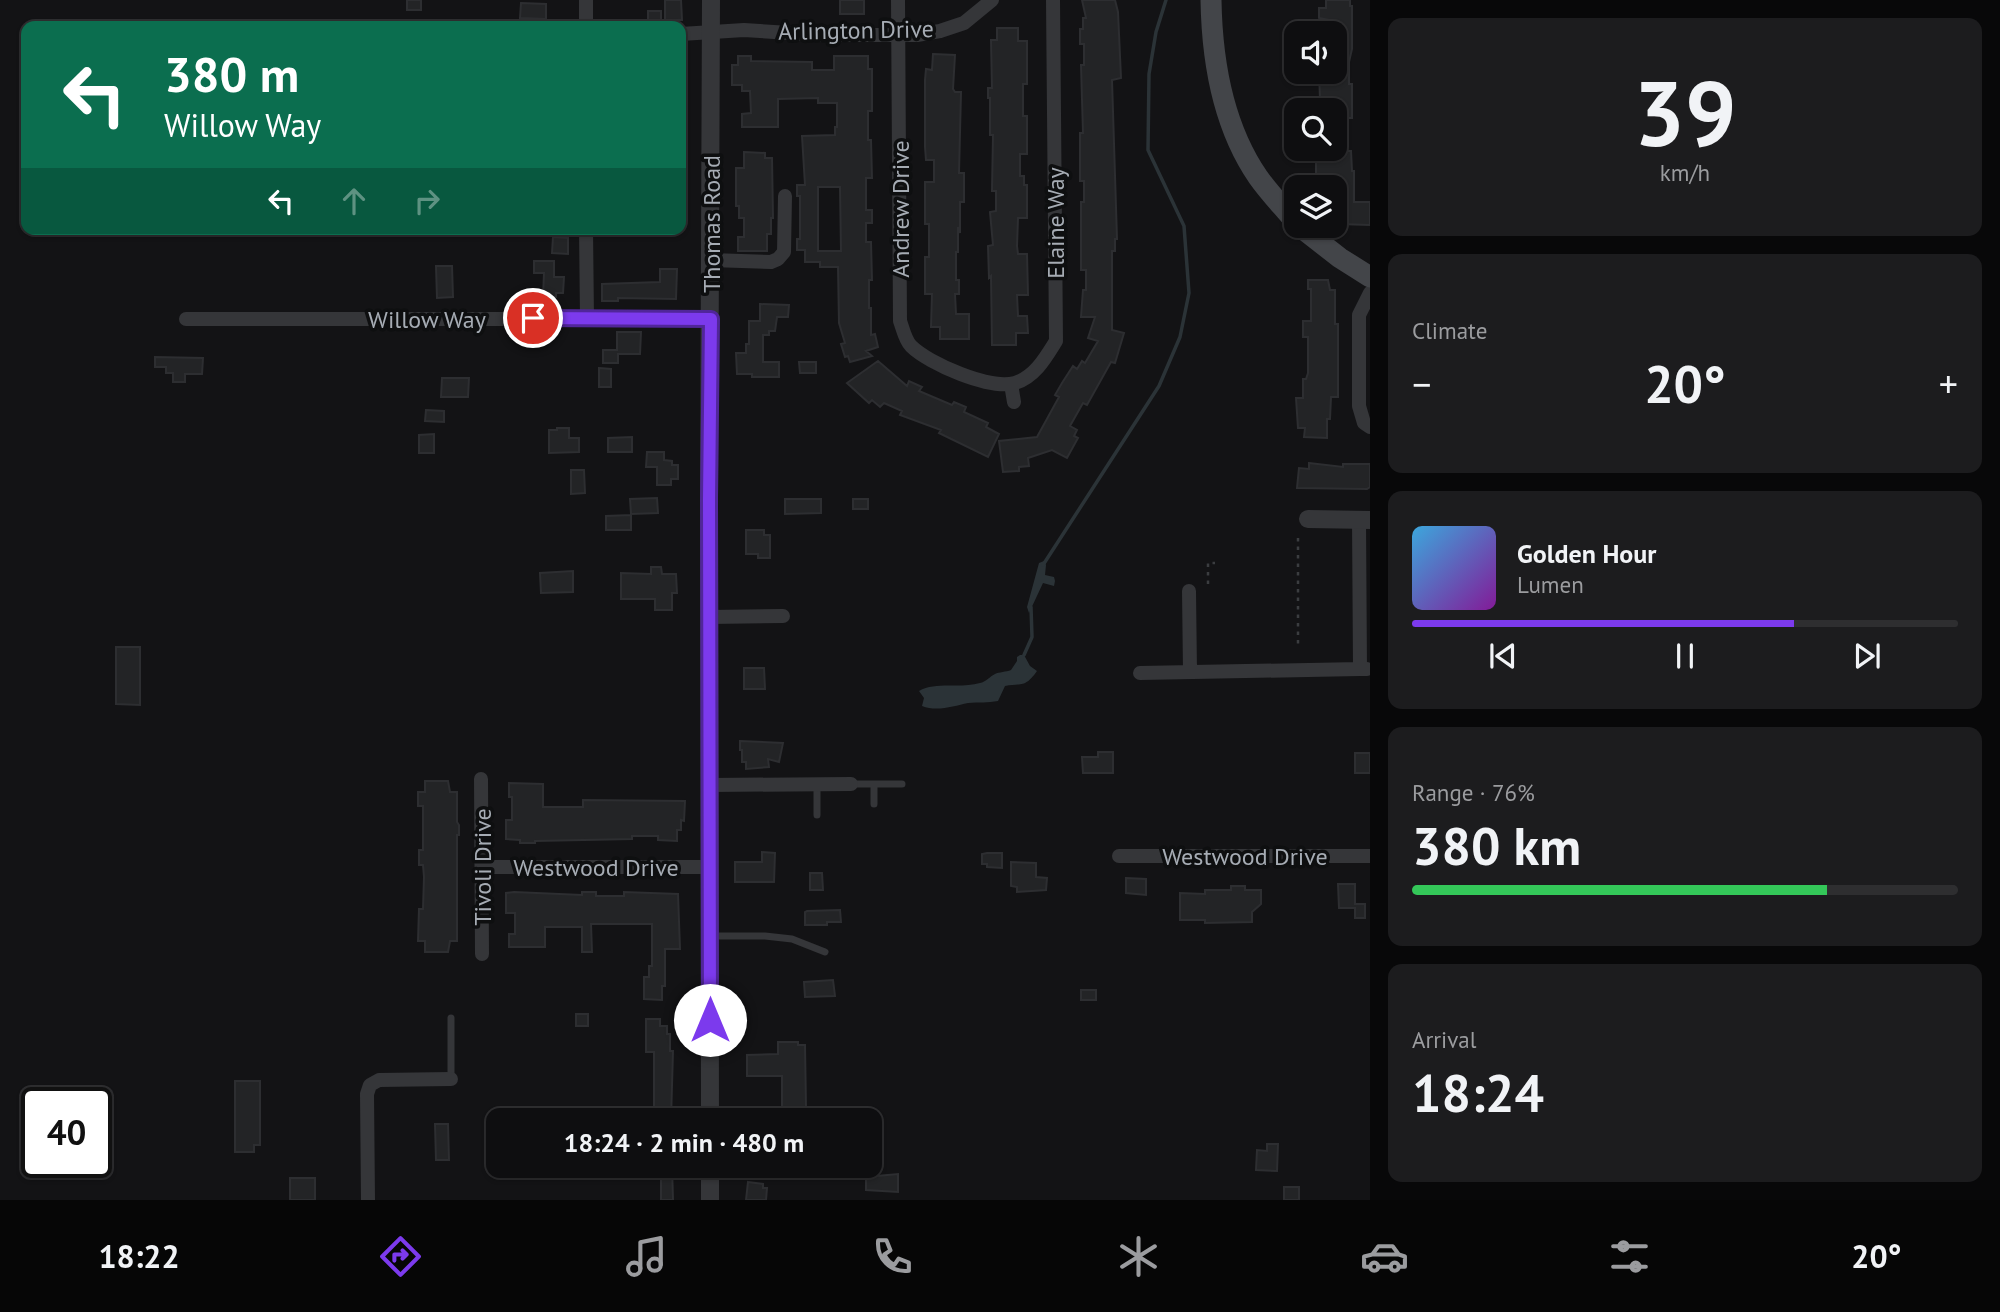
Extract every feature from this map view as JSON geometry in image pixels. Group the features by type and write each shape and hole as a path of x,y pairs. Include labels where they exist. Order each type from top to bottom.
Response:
{"main road":[{"path":"1211,0 1214,60 1236,137 1258,177 1284,208"},
{"path":"1315,238 1340,258 1370,276"}],"street":[{"path":"586,0 586,21"},
{"name":"Thomas Road","path":"710,1108 711,0"},
{"name":"Andrew Drive","path":"898,0 900,321 908,343 922,356 971,379 999,385 1011,384"},
{"name":"Arlington Drive","path":"686,34 744,30 822,35 940,32 964,23 992,0"},
{"name":"Elaine Way","path":"1011,384 1031,375 1056,341 1054,0"},
{"path":"711,260 771,262 778,259 784,251 785,196"},
{"path":"586,235 587,318"},
{"path":"1367,425 1359,406 1359,315 1370,293"},
{"name":"Willow Way","path":"186,319 711,319"},
{"path":"1011,384 1014,402"},
{"path":"1140,673 1365,669 1364,520 1308,519"},
{"path":"1189,591 1190,672"},
{"path":"709,617 783,617"},
{"name":"Tivoli Drive","path":"481,779 482,954"},
{"path":"710,785 851,784"},
{"name":"Westwood Drive","path":"1119,856 1370,856"},
{"name":"Westwood Drive","path":"482,867 710,867"},
{"path":"368,1200 367,1094 370,1085 379,1080 451,1079"},
{"path":"710,1178 710,1200"}],"lane":[{"path":"851,784 902,784"},
{"path":"873,784 874,804"},
{"path":"817,785 817,816"},
{"path":"710,936 792,939 825,951"},
{"path":"451,1018 451,1079"}],"path":[{"path":"1298,538 1298,648"},
{"path":"1208,584 1208,564 1215,564"}],"shaded area":[{"path":"1044,561 1045,575 1054,577 1054,586 1043,583 1029,613 1027,607 1039,563"},
{"path":"1020,655 1024,655 1030,666 1037,671 1026,682 1005,686 998,701 939,708 922,706 924,698 919,691 933,686 972,685 982,682 995,674 1011,670"}],"building":[{"path":"407,0 421,0 421,10 407,10"},
{"path":"665,0 681,0 682,20 665,20"},
{"path":"840,0 864,0 864,14 840,14"},
{"path":"1082,0 1115,0 1118,12 1121,78 1112,80 1117,239 1115,251 1112,251 1112,330 1124,333 1115,363 1111,362 1087,405 1083,403 1070,426 1077,430 1074,436 1078,438 1067,458 1052,450 1028,458 1029,466 1019,467 1019,471 1003,472 999,441 1037,437 1059,397 1055,395 1062,383 1073,366 1077,369 1082,361 1085,363 1098,341 1088,338 1095,317 1081,317 1083,290 1086,290 1086,270 1081,270 1081,202 1084,202 1084,181 1080,181 1080,133 1083,133 1081,65 1084,65 1084,44 1080,44 1080,29 1083,29 1083,18 1086,18"},
{"path":"1326,0 1350,0 1352,6 1349,84 1352,84 1352,118 1347,118 1347,98 1320,98 1319,84 1347,84 1347,21 1319,18 1319,8 1326,8"},
{"path":"521,3 546,4 546,19 520,18"},
{"path":"648,11 661,11 661,21 648,21"},
{"path":"997,28 1018,28 1018,41 1027,41 1027,84 1023,84 1023,116 1027,116 1027,154 1020,154 1020,176 1024,176 1024,185 1027,185 1027,218 1018,218 1017,246 1018,254 1027,254 1028,295 1017,295 1018,316 1027,316 1028,333 1016,333 1016,345 992,345 988,246 993,245 990,212 996,211 996,191 992,191 993,135 990,135 988,88 992,88 991,40 997,40"},
{"path":"933,54 955,55 953,89 955,92 961,92 959,173 964,173 964,202 960,202 960,233 958,227 956,252 959,294 955,294 956,314 969,314 969,339 940,339 940,327 931,327 932,294 925,294 925,257 929,257 929,224 925,224 925,182 934,182 934,160 926,160 925,80 926,69 932,70"},
{"path":"738,56 751,56 751,61 812,62 812,70 834,70 834,56 868,56 868,69 872,69 872,111 868,111 868,140 871,140 872,178 866,178 866,210 872,210 872,223 866,223 866,242 871,242 871,335 875,334 878,347 866,351 872,356 850,362 848,356 845,357 841,344 845,343 839,323 838,267 820,267 820,262 805,262 805,250 797,250 797,239 800,239 800,196 797,196 797,185 805,185 802,136 835,135 837,103 818,103 818,98 778,99 778,127 742,127 742,114 751,113 750,91 742,91 742,85 732,85 732,65 738,65","holes":["818,187 840,187 841,251 818,251"]},
{"path":"1347,151 1351,151 1354,202 1370,202 1370,225 1347,224 1347,175 1316,175 1316,161 1347,161"},
{"path":"744,152 765,153 765,158 772,158 773,218 771,234 767,234 767,251 738,251 738,237 744,237 744,218 739,218 739,206 736,206 736,168 744,168"},
{"path":"553,237 568,238 568,254 552,253"},
{"path":"534,261 554,261 554,277 564,277 563,293 556,293 556,297 543,297 544,273 534,273"},
{"path":"436,266 452,266 453,297 437,298"},
{"path":"660,269 677,269 676,299 618,298 618,301 602,301 602,284 660,282"},
{"path":"1308,280 1328,280 1330,290 1335,290 1338,397 1331,397 1327,438 1304,437 1305,428 1298,428 1296,398 1303,398 1303,379 1306,379 1308,373 1308,337 1303,337 1303,321 1311,321 1311,289 1308,289"},
{"path":"760,304 789,305 788,317 777,317 775,331 763,335 763,362 779,362 779,377 737,374 736,353 746,353 746,344 749,344 749,321 760,321"},
{"path":"617,332 641,332 640,354 618,354 618,363 603,363 603,350 617,350"},
{"path":"155,357 203,358 202,374 185,374 185,382 173,382 173,373 166,373 166,367 155,367"},
{"path":"878,361 907,386 909,381 922,387 919,391 952,405 954,402 966,407 964,412 988,423 986,427 999,434 988,457 939,433 941,430 900,415 902,411 884,403 880,407 872,400 869,403 847,383"},
{"path":"799,362 816,362 816,373 800,373"},
{"path":"599,368 611,369 611,387 599,387"},
{"path":"442,378 469,378 468,397 441,397"},
{"path":"426,410 444,411 444,422 425,421"},
{"path":"569,428 569,438 579,438 579,452 549,453 549,430"},
{"path":"434,434 434,453 419,453 419,435"},
{"path":"632,437 632,452 608,452 608,438"},
{"path":"647,452 664,452 664,460 678,465 678,479 671,479 671,485 657,485 657,467 646,467"},
{"path":"1309,463 1343,467 1343,464 1370,464 1370,487 1297,488 1299,468 1309,469"},
{"path":"571,470 584,470 585,493 571,494"},
{"path":"657,498 658,513 631,514 630,499"},
{"path":"785,499 821,499 821,513 785,514"},
{"path":"853,499 868,499 868,509 853,509"},
{"path":"631,515 631,530 606,530 606,516"},
{"path":"746,530 764,530 764,535 770,535 770,558 746,554"},
{"path":"651,567 661,567 662,574 676,574 677,593 672,593 672,610 655,610 655,599 621,599 621,573 651,574"},
{"path":"573,571 573,592 541,593 540,573"},
{"path":"116,647 140,647 140,705 116,704"},
{"path":"744,668 764,668 765,689 744,689"},
{"path":"740,741 783,743 779,762 768,759 769,767 746,769 746,762 742,762"},
{"path":"1098,752 1113,752 1113,773 1083,773 1082,757 1098,757"},
{"path":"1355,753 1370,753 1370,773 1355,773"},
{"path":"425,781 448,781 450,792 457,792 457,941 450,941 448,952 425,952 425,941 418,941 424,877 423,865 419,865 419,850 423,850 423,806 418,806 418,792 425,792"},
{"path":"509,783 543,784 543,807 583,807 583,800 685,801 684,821 681,820 681,830 677,830 677,841 658,840 658,836 632,836 632,839 520,843 520,840 506,839 506,820 512,820"},
{"path":"762,852 775,853 774,882 735,882 735,862 762,862"},
{"path":"1002,853 1002,868 982,864 982,854"},
{"path":"1011,862 1036,863 1036,877 1047,878 1046,890 1017,892 1017,887 1011,886"},
{"path":"810,873 822,873 823,890 810,890"},
{"path":"1126,878 1146,879 1146,895 1126,893"},
{"path":"1338,884 1355,884 1355,904 1365,904 1365,918 1355,918 1355,908 1339,908"},
{"path":"1231,886 1245,886 1245,890 1261,890 1261,904 1252,912 1252,922 1205,923 1205,920 1180,920 1180,893 1205,894 1205,890 1231,890"},
{"path":"582,892 596,892 596,896 624,896 624,892 678,894 680,949 665,949 665,986 662,986 662,1000 644,999 644,977 649,977 649,966 652,966 652,924 591,924 592,952 582,952 582,927 545,927 545,947 509,947 509,934 515,934 515,913 506,913 506,893 582,895"},
{"path":"840,910 841,922 805,925 807,911"},
{"path":"833,980 835,996 805,997 804,982"},
{"path":"1081,990 1096,990 1096,1000 1081,1000"},
{"path":"576,1014 588,1014 588,1026 576,1026"},
{"path":"646,1019 660,1019 660,1026 667,1026 670,1051 673,1051 671,1108 654,1108 654,1052 646,1052"},
{"path":"778,1042 798,1042 798,1045 805,1045 806,1108 782,1108 782,1076 747,1076 747,1055 778,1054"},
{"path":"235,1081 260,1081 260,1145 254,1145 254,1152 235,1152"},
{"path":"435,1124 448,1124 449,1160 436,1160"},
{"path":"1267,1144 1278,1144 1277,1171 1256,1170 1257,1150 1267,1151"},
{"path":"898,1174 898,1192 866,1190 866,1178 882,1178 882,1176"},
{"path":"290,1178 315,1178 315,1200 290,1200"},
{"path":"672,1178 673,1200 661,1200 661,1179 635,1179"},
{"path":"748,1182 763,1184 763,1188 767,1188 766,1200 746,1200"},
{"path":"1284,1187 1299,1187 1299,1200 1284,1200"}],"waterway":[{"path":"1043,565 1159,386 1180,337 1189,293 1184,226 1148,150 1149,74 1156,32 1166,0"},
{"path":"1024,655 1032,637 1031,607"}],"route":[{"path":"533,318 711,319 710,1020"}]}
